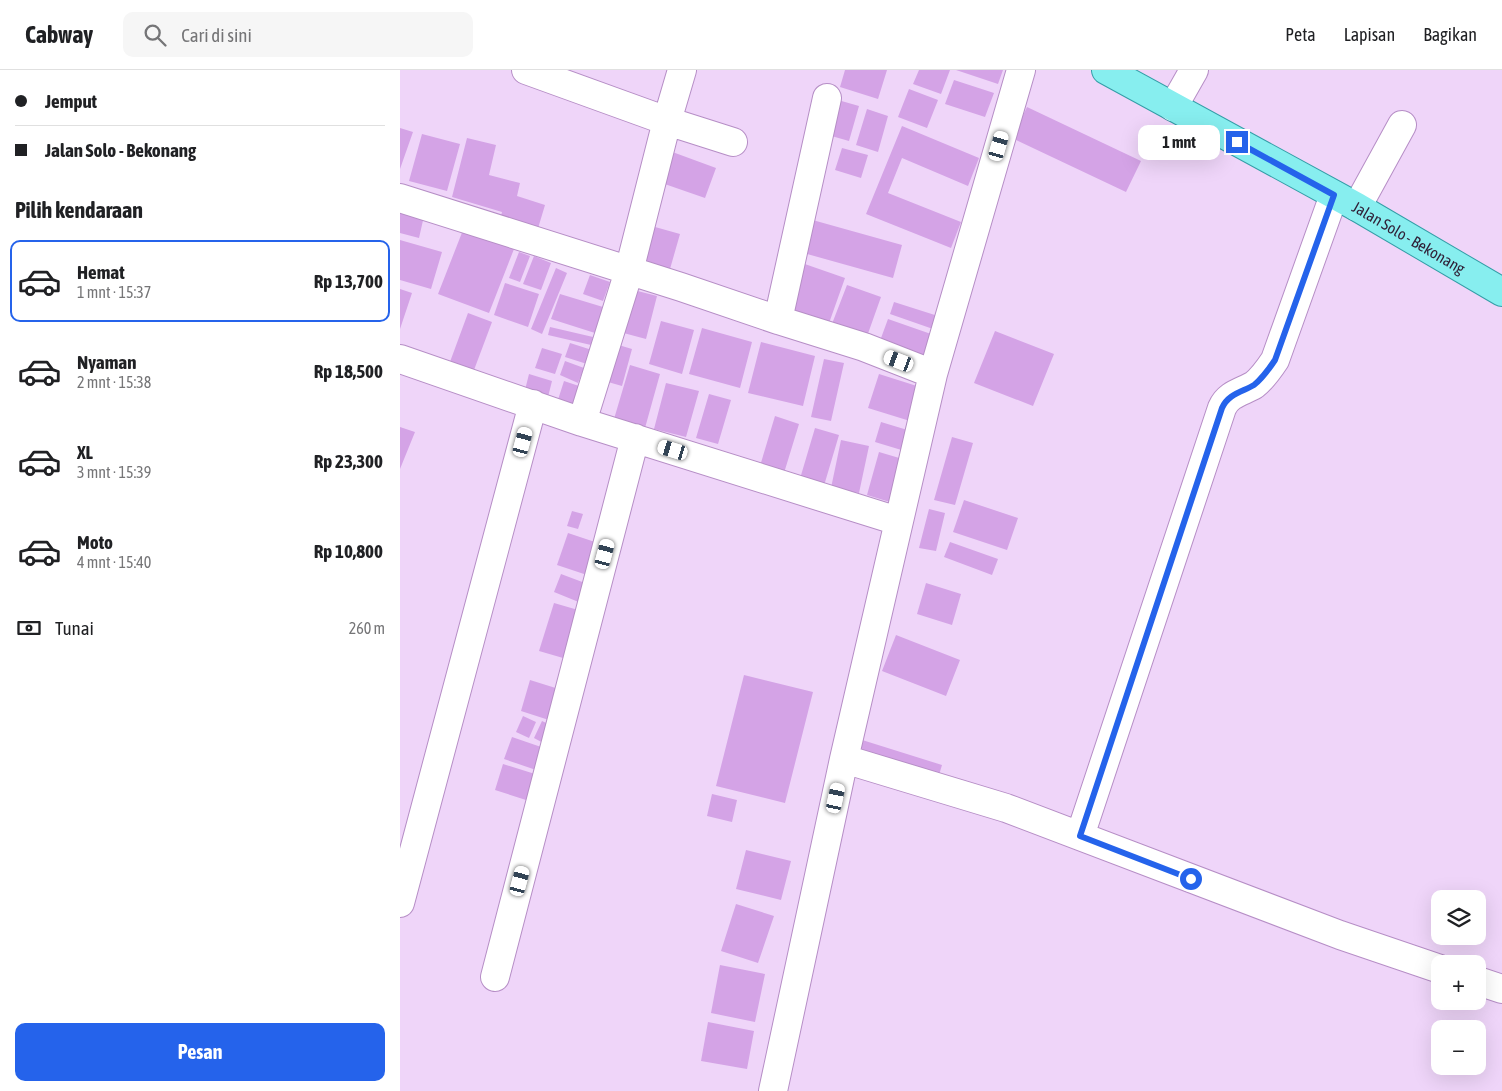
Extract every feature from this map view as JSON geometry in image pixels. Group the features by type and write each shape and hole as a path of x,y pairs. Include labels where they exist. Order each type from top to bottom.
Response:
{"main road":[{"name":"Jalan Solo - Bekonang","path":"1106,70 1346,201 1502,292"}],"street":[{"path":"526,70 667,121 733,142"},
{"path":"582,422 629,270 682,70"},
{"path":"773,1091 844,759 933,374 1021,70"},
{"path":"1173,108 1194,70"},
{"path":"778,320 827,98"},
{"path":"1080,836 1224,402 1255,384 1275,360 1346,201 1402,125"},
{"path":"400,198 864,347 933,374"},
{"path":"400,359 582,422 898,521"},
{"path":"400,902 403,875 533,404"},
{"path":"495,977 636,438"},
{"path":"844,759 1006,808 1340,935 1431,966"},
{"path":"1486,984 1502,990"}],"building":[{"path":"845,70 887,70 878,99 840,87"},
{"path":"919,70 950,70 941,94 913,84"},
{"path":"956,70 1003,70 998,84"},
{"path":"954,80 994,93 985,117 945,104"},
{"path":"909,89 938,100 927,128 898,117"},
{"path":"838,100 859,106 849,141 828,135"},
{"path":"1027,107 1141,161 1126,192 1012,138"},
{"path":"867,109 888,116 878,152 856,145"},
{"path":"902,126 979,158 968,186 902,158 888,193 961,222 951,248 866,214"},
{"path":"400,128 413,132 400,169"},
{"path":"422,134 460,144 447,191 409,181"},
{"path":"467,138 496,145 489,175 520,183 517,196 545,205 536,235 499,224 502,212 452,197"},
{"path":"842,148 868,155 861,178 835,170"},
{"path":"667,150 716,168 705,198 656,181"},
{"path":"400,210 424,216 419,238 400,233"},
{"path":"809,219 902,245 893,278 800,252"},
{"path":"648,225 680,234 668,276 635,267"},
{"path":"463,230 514,249 489,313 438,294"},
{"path":"400,240 442,252 431,289 400,280"},
{"path":"519,252 530,256 520,282 509,278"},
{"path":"534,256 551,263 541,290 523,284"},
{"path":"799,262 845,278 828,326 783,311"},
{"path":"556,268 567,273 542,334 531,329"},
{"path":"590,275 610,282 603,301 583,294"},
{"path":"505,283 539,294 528,327 494,315"},
{"path":"847,285 881,297 865,342 830,329"},
{"path":"626,288 657,296 646,339 616,331"},
{"path":"400,289 412,293 400,329"},
{"path":"560,294 603,307 595,333 551,319"},
{"path":"894,302 938,316 933,329 890,314"},
{"path":"468,313 492,322 471,378 447,370"},
{"path":"888,319 931,334 921,364 877,349"},
{"path":"661,321 694,330 682,374 649,364"},
{"path":"550,327 593,337 591,345 548,335"},
{"path":"702,328 752,342 740,388 689,374"},
{"path":"995,331 1054,354 1033,406 974,383"},
{"path":"761,342 815,356 803,406 748,393"},
{"path":"570,343 592,350 587,364 565,357"},
{"path":"612,343 632,349 622,386 601,380"},
{"path":"542,348 562,354 555,374 535,368"},
{"path":"824,359 844,363 831,421 811,417"},
{"path":"565,361 584,368 578,383 560,375"},
{"path":"630,365 660,374 645,428 614,419"},
{"path":"529,374 552,381 548,397 525,390"},
{"path":"879,374 920,387 910,421 868,408"},
{"path":"564,381 582,387 573,412 556,406"},
{"path":"666,383 699,391 686,437 654,429"},
{"path":"709,394 731,400 718,444 696,438"},
{"path":"775,416 799,424 784,473 760,466"},
{"path":"881,422 914,432 908,452 875,442"},
{"path":"400,427 415,432 400,469"},
{"path":"815,428 839,435 823,489 799,482"},
{"path":"952,437 973,443 955,505 934,500"},
{"path":"841,440 869,446 859,493 831,488"},
{"path":"879,452 906,460 893,503 867,495"},
{"path":"964,500 1018,518 1007,550 953,532"},
{"path":"929,509 945,513 936,551 919,548"},
{"path":"572,511 583,514 578,529 567,526"},
{"path":"568,533 604,545 593,577 557,565"},
{"path":"950,542 998,559 992,575 944,557"},
{"path":"561,574 593,586 586,605 554,592"},
{"path":"926,583 961,594 952,625 917,614"},
{"path":"554,603 585,612 570,660 539,651"},
{"path":"896,635 960,660 946,696 882,671"},
{"path":"744,675 813,692 785,803 716,786"},
{"path":"530,680 562,690 552,721 521,711"},
{"path":"523,716 536,722 529,738 516,732"},
{"path":"542,721 555,727 547,745 534,738"},
{"path":"512,737 544,748 536,770 504,759"},
{"path":"859,739 942,765 936,785 852,758"},
{"path":"503,764 535,774 526,800 495,790"},
{"path":"712,794 737,800 732,822 707,816"},
{"path":"746,850 791,861 781,900 736,889"},
{"path":"736,904 774,916 758,963 721,951"},
{"path":"720,965 765,974 755,1022 711,1013"},
{"path":"708,1022 754,1031 747,1069 701,1061"}],"route":[{"path":"1191,879 1080,836 1224,402 1255,384 1268,371 1275,360 1334,195 1237,142"}]}
